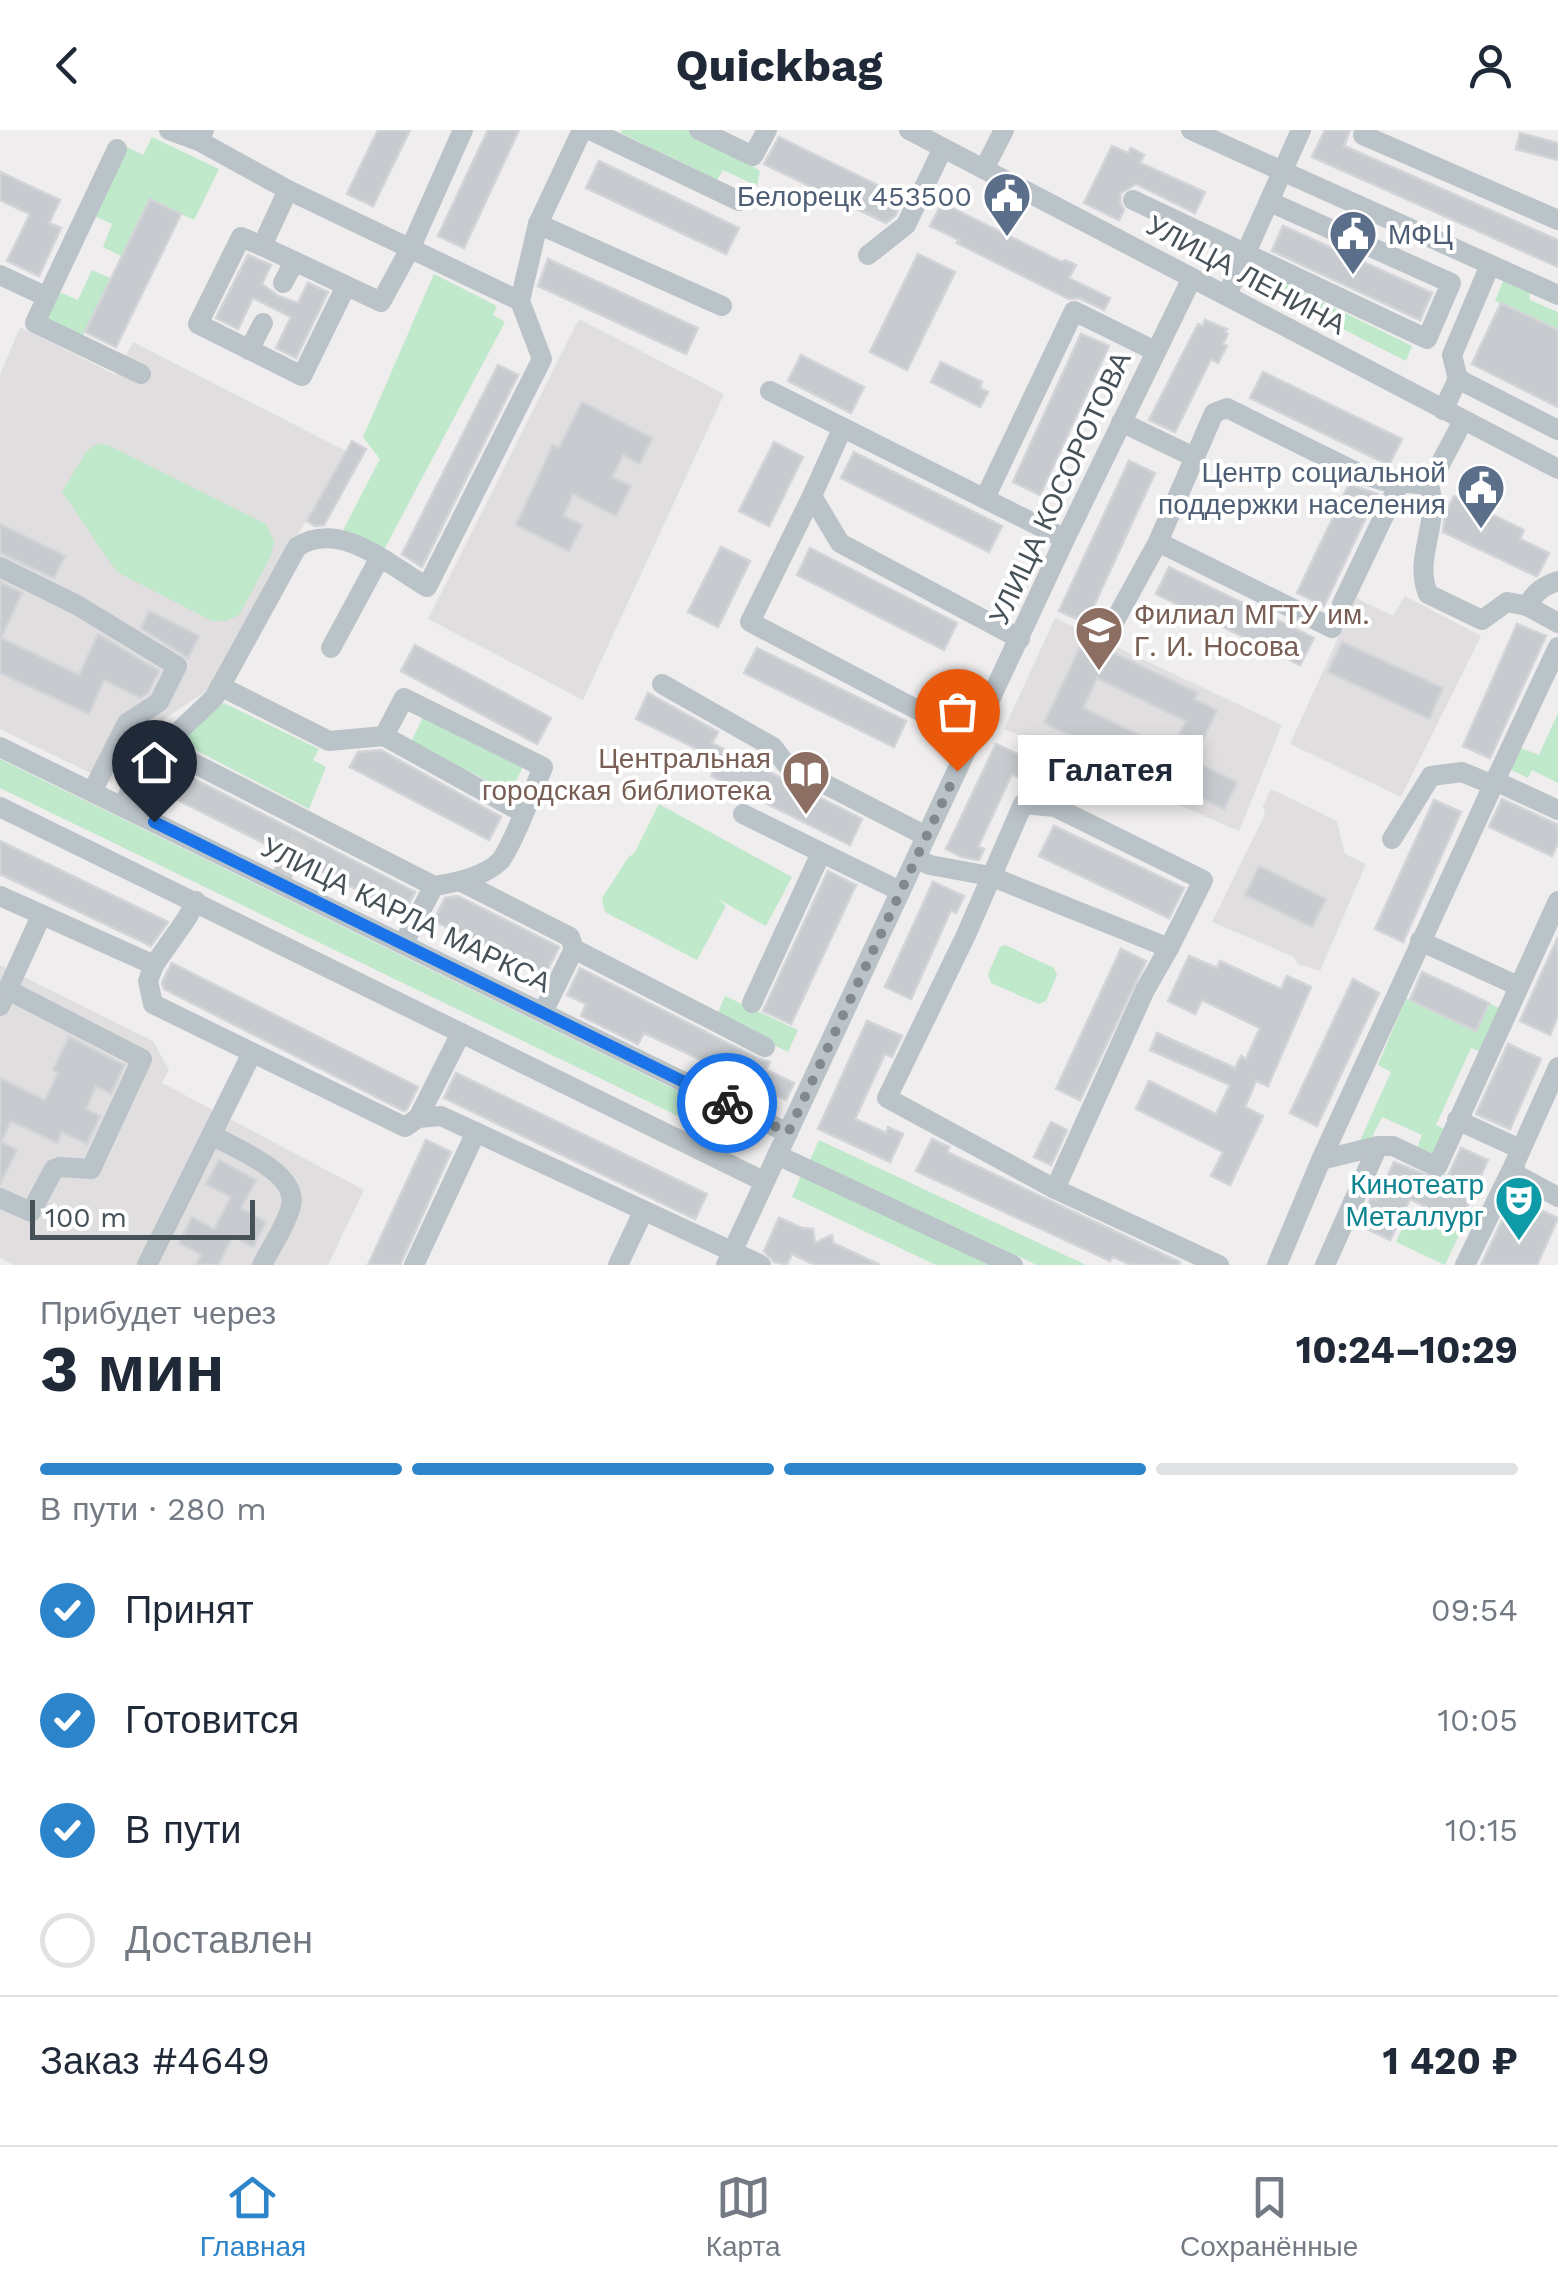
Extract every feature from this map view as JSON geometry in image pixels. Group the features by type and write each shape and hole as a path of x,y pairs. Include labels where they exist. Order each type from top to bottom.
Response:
{"street":[{"path":"169,130 202,136 288,190 520,301"},
{"path":"346,286 302,376 198,324 241,237 381,302 463,130"},
{"path":"123,807 144,759 214,698 301,536 340,536 427,587 542,359 520,301 538,224 582,130"},
{"path":"590,130 739,201"},
{"path":"699,130 753,156 768,130"},
{"name":"УЛИЦА ЛЕНИНА","path":"909,130 1558,469"},
{"path":"984,168 1004,130"},
{"path":"1192,130 1558,295"},
{"path":"1227,295 1300,130"},
{"path":"1364,130 1362,134 1558,220"},
{"path":"868,255 906,224 943,148"},
{"path":"117,149 35,323 141,374"},
{"path":"262,246 288,190"},
{"path":"1133,200 1426,339 1451,283 1270,202"},
{"path":"538,224 722,306"},
{"path":"283,283 294,262"},
{"path":"1443,410 1458,378 1452,355 1490,265"},
{"path":"0,275 47,297"},
{"name":"УЛИЦА КОСОРОТОВА","path":"729,1258 1065,539 1192,278"},
{"path":"985,498 1074,311 1155,350"},
{"path":"250,350 263,323"},
{"path":"1458,378 1558,430"},
{"path":"770,391 1065,539"},
{"path":"1108,633 1158,542 1214,413 1227,408 1358,472 1429,485"},
{"path":"1463,420 1429,485 1435,506 1420,574 1428,594 1482,620 1506,602 1527,606 1558,623"},
{"path":"1121,422 1194,457"},
{"path":"842,429 750,622 972,739"},
{"path":"1342,604 1400,482"},
{"path":"812,496 840,544 1020,639"},
{"path":"1158,542 1332,628"},
{"path":"331,648 380,560"},
{"path":"0,567 78,605 177,666 159,702 128,723 92,792"},
{"path":"1527,606 1546,584 1558,582"},
{"path":"1276,1265 1420,941 1558,647"},
{"path":"662,684 773,747 786,764 926,836"},
{"path":"220,686 330,741 384,736 523,813"},
{"path":"162,747 434,886 462,882 500,861 543,767 404,698 384,736"},
{"name":"УЛИЦА КАРЛА МАРКСА","path":"0,747 788,1133"},
{"path":"1392,838 1431,776 1462,772 1558,810"},
{"path":"1055,1189 1145,990 1203,880 1056,808 1023,804 966,935 887,1098 1055,1189 1219,1265"},
{"path":"0,807 764,1181"},
{"path":"743,814 900,891"},
{"path":"752,1004 822,853"},
{"path":"916,858 930,865 990,876 1169,948"},
{"path":"462,882 570,937 574,949 765,1047"},
{"path":"403,944 434,886"},
{"path":"0,896 154,964"},
{"path":"196,901 154,964 148,981 153,1004 405,1127 418,1118 461,1033"},
{"path":"1321,1160 1393,1146 1437,1167 1558,901"},
{"path":"0,1198 31,1212 54,1170 91,1169 142,1059 4,998 41,916"},
{"path":"1420,941 1518,986"},
{"path":"543,1012 574,949"},
{"path":"147,1265 252,1052"},
{"path":"1466,1265 1558,1067"},
{"path":"418,1118 442,1116 729,1258 761,1265"},
{"path":"1457,1120 1517,1157"},
{"path":"414,1265 476,1132"},
{"path":"212,1135 285,1178 291,1191 291,1206 262,1265"},
{"path":"1325,1265 1378,1146"},
{"path":"777,1155 1013,1265"},
{"path":"1517,1157 1517,1176 1558,1197"},
{"path":"618,1265 642,1212"}],"shaded area":[{"path":"579,319 724,394 583,700 428,619"},
{"path":"20,327 116,375 133,342 346,451 208,690 131,741 111,783 0,729 0,375"},
{"path":"1405,596 1481,636 1401,797 1290,744 1356,598 1393,616"},
{"name":"Филиал МГТУ им. Г. И. Носова","path":"1055,618 1282,725 1239,831 1004,729"},
{"path":"1271,789 1337,821 1345,854 1366,864 1320,971 1212,922 1265,814 1263,806"},
{"path":"0,965 153,1041 169,1070 162,1083 364,1190 328,1265 14,1265 0,1258"}],"green space":[{"path":"694,130 760,171 757,186 723,170 717,180 621,133"},
{"path":"152,137 219,169 194,220 150,200 123,257 103,247 112,224 92,215 125,146 143,155"},
{"path":"92,270 110,278 82,337 45,319 57,291 78,300"},
{"path":"1262,272 1412,346 1406,361 1256,285"},
{"path":"434,274 497,306 493,315 505,322 379,559 340,536 380,459 363,437"},
{"path":"1504,279 1529,289 1530,300 1558,312 1558,330 1495,301"},
{"path":"97,444 108,445 266,524 274,542 271,556 239,615 226,621 212,621 117,572 62,492 86,452"},
{"path":"224,703 319,749 313,760 326,767 309,809 176,740"},
{"path":"425,713 525,763 510,792 411,742"},
{"path":"1558,713 1558,783 1532,770 1528,778 1511,770 1521,748 1539,755"},
{"path":"0,759 721,1112 711,1132 0,788"},
{"path":"659,804 792,877 766,926 718,899 726,906 697,960 605,912 602,898 635,852"},
{"path":"1005,945 1054,968 1057,975 1046,1001 1039,1004 991,983 988,974 1000,947"},
{"path":"725,996 798,1030 788,1052 716,1017"},
{"path":"1406,998 1476,1031 1489,1003 1503,1010 1484,1053 1471,1048 1436,1125 1448,1131 1437,1158 1417,1149 1422,1135 1382,1117 1369,1143 1358,1145 1391,1072 1378,1065"},
{"path":"819,1140 1086,1265 1037,1265 810,1160"},
{"path":"802,1173 997,1265 936,1265 792,1197"},
{"path":"1411,1210 1460,1233 1445,1265 1396,1242"}],"building":[{"path":"378,130 410,130 373,206 347,194"},
{"path":"488,130 519,130 464,248 438,236"},
{"path":"1325,130 1350,130 1344,146 1558,240 1558,267 1312,157"},
{"path":"1520,133 1558,143 1558,160 1516,149"},
{"path":"779,137 904,198 895,216 886,223 764,164"},
{"path":"1112,146 1128,153 1131,148 1144,155 1140,163 1205,192 1195,213 1136,184 1121,193 1124,210 1119,220 1084,203"},
{"path":"599,161 739,228 726,254 586,188"},
{"path":"0,172 60,200 49,223 61,228 39,276 7,261 30,214 0,200"},
{"path":"150,199 181,214 116,347 85,332"},
{"path":"942,203 1062,262 1076,265 1069,278 1110,298 1104,310 1079,298 1069,299 930,226"},
{"name":"МФЦ","path":"1283,226 1432,293 1420,320 1272,251"},
{"path":"918,254 955,272 907,370 870,352"},
{"path":"248,255 271,265 262,284 278,296 298,303 308,283 328,292 296,358 276,348 291,317 253,298 238,329 216,318"},
{"path":"548,259 698,328 686,354 538,286"},
{"path":"1501,303 1558,330 1558,407 1472,364"},
{"path":"1205,320 1227,329 1223,344 1227,346 1218,363 1211,359 1175,432 1149,420 1198,324 1203,326"},
{"path":"1081,334 1109,346 1040,495 1013,482"},
{"path":"801,355 864,387 851,413 788,381"},
{"path":"941,362 982,382 980,388 988,392 980,407 931,382"},
{"path":"498,365 518,375 422,567 402,554"},
{"path":"1263,372 1402,439 1389,465 1250,398"},
{"path":"582,402 652,438 640,464 623,455 612,477 631,486 616,516 573,494 563,516 582,525 569,551 516,525 553,445 559,448"},
{"path":"352,441 366,449 324,525 315,526 307,521"},
{"path":"774,442 803,457 769,526 739,511"},
{"path":"854,452 1002,526 989,552 841,478"},
{"path":"1129,461 1155,473 1086,623 1059,611"},
{"path":"1349,484 1377,494 1324,606 1297,593"},
{"name":"Центр социальной поддержки населения","path":"1454,496 1524,530 1520,539 1549,553 1538,575 1443,532 1445,515"},
{"path":"0,524 65,556 54,578 0,553"},
{"path":"721,547 750,561 718,627 688,612"},
{"path":"810,548 957,623 944,650 797,575"},
{"path":"1169,567 1314,638 1300,665 1156,594"},
{"path":"0,582 22,593 1,638 79,675 98,634 159,671 148,693 140,698 104,680 89,714 0,673"},
{"path":"149,611 199,636 188,658 141,628"},
{"path":"1517,624 1546,636 1490,758 1463,746"},
{"path":"1084,639 1198,693 1194,699 1217,710 1193,761 1237,782 1224,809 1044,723","holes":["1097,678 1186,721 1171,750 1083,708"]},
{"path":"1342,642 1443,688 1429,719 1328,672"},
{"path":"415,645 551,718 537,744 401,671"},
{"path":"757,648 906,721 894,747 744,673"},
{"path":"648,693 718,732 712,743 862,819 850,845 711,776 719,760 636,719"},
{"path":"996,744 1030,760 1021,779 1012,774 978,847 984,849 979,860 962,857 946,849"},
{"path":"381,750 501,817 489,840 350,767 358,752"},
{"path":"163,763 415,892 404,913 148,785 155,768"},
{"path":"1502,799 1558,825 1558,843 1552,856 1489,827"},
{"path":"1434,800 1461,812 1403,942 1375,929"},
{"path":"1054,826 1184,888 1169,918 1039,856"},
{"path":"0,841 168,922 151,946 0,874"},
{"path":"1259,866 1326,899 1312,927 1245,895"},
{"path":"828,871 856,885 791,1024 763,1011"},
{"path":"933,882 964,896 956,913 951,910 911,999 885,987"},
{"path":"458,896 559,947 545,975 434,921 445,898"},
{"path":"1558,937 1558,1016 1550,1035 1520,1021"},
{"path":"1121,949 1146,961 1080,1100 1056,1089"},
{"path":"1189,956 1217,968 1220,961 1281,989 1287,976 1311,987 1268,1086 1256,1081 1245,1107 1263,1116 1230,1185 1211,1176 1223,1152 1136,1109 1149,1081 1216,1114 1230,1085 1150,1050 1157,1033 1235,1068 1241,1056 1246,1059 1260,1028 1202,1000 1195,1014 1168,1001"},
{"path":"172,963 418,1087 407,1109 404,1111 164,989 162,982"},
{"path":"580,968 770,1062 766,1070 794,1083 786,1100 644,1033 638,1044 581,1016 586,1004 567,995"},
{"path":"1422,972 1489,1003 1476,1031 1410,1000"},
{"path":"1353,979 1379,993 1317,1126 1290,1113"},
{"path":"867,1021 902,1036 892,1057 885,1054 855,1119 886,1133 888,1127 903,1134 890,1162 818,1129"},
{"path":"69,1037 124,1065 111,1094 96,1086 86,1109 100,1116 87,1144 62,1132 57,1143 11,1121 1,1142 17,1150 0,1184 0,1078 45,1100 58,1073 53,1070"},
{"path":"1508,1044 1541,1059 1510,1129 1476,1114"},
{"path":"456,1073 707,1194 695,1219 444,1098"},
{"path":"1051,1122 1067,1130 1051,1165 1034,1157"},
{"path":"932,1139 949,1147 947,1152 1180,1262 1131,1265 1113,1257 1110,1261 916,1171"},
{"path":"426,1140 451,1152 400,1265 368,1265"},
{"path":"1461,1148 1488,1160 1460,1223 1410,1199 1390,1240 1359,1225 1394,1162 1439,1180 1449,1174"},
{"path":"219,1160 256,1180 241,1208 266,1222 253,1247 233,1236 218,1265 196,1265 201,1255 179,1243 192,1217 214,1229 231,1197 206,1184"},
{"name":"Кинотеатр Металлург","path":"1513,1198 1558,1218 1537,1265 1481,1265"},
{"path":"779,1218 813,1229 815,1243 832,1235 833,1243 880,1265 815,1265 792,1254 787,1265 774,1262 764,1251"}],"tunnel":[{"path":"278,883 309,822"}],"way so far":[{"path":"727,1103 788,1133 957,771"}],"place":[{"name":"Белорецк 453500","path":"1007,238"},
{"name":"МФЦ","path":"1353,276"},
{"name":"Центр социальной поддержки населения","path":"1481,530"},
{"name":"Филиал МГТУ им. Г. И. Носова","path":"1099,672"},
{"name":"Галатея","path":"957,771"},
{"name":"Центральная городская библиотека","path":"806,816"},
{"name":"Кинотеатр Металлург","path":"1519,1242"}],"route":[{"path":"154,822 727,1103"}]}
